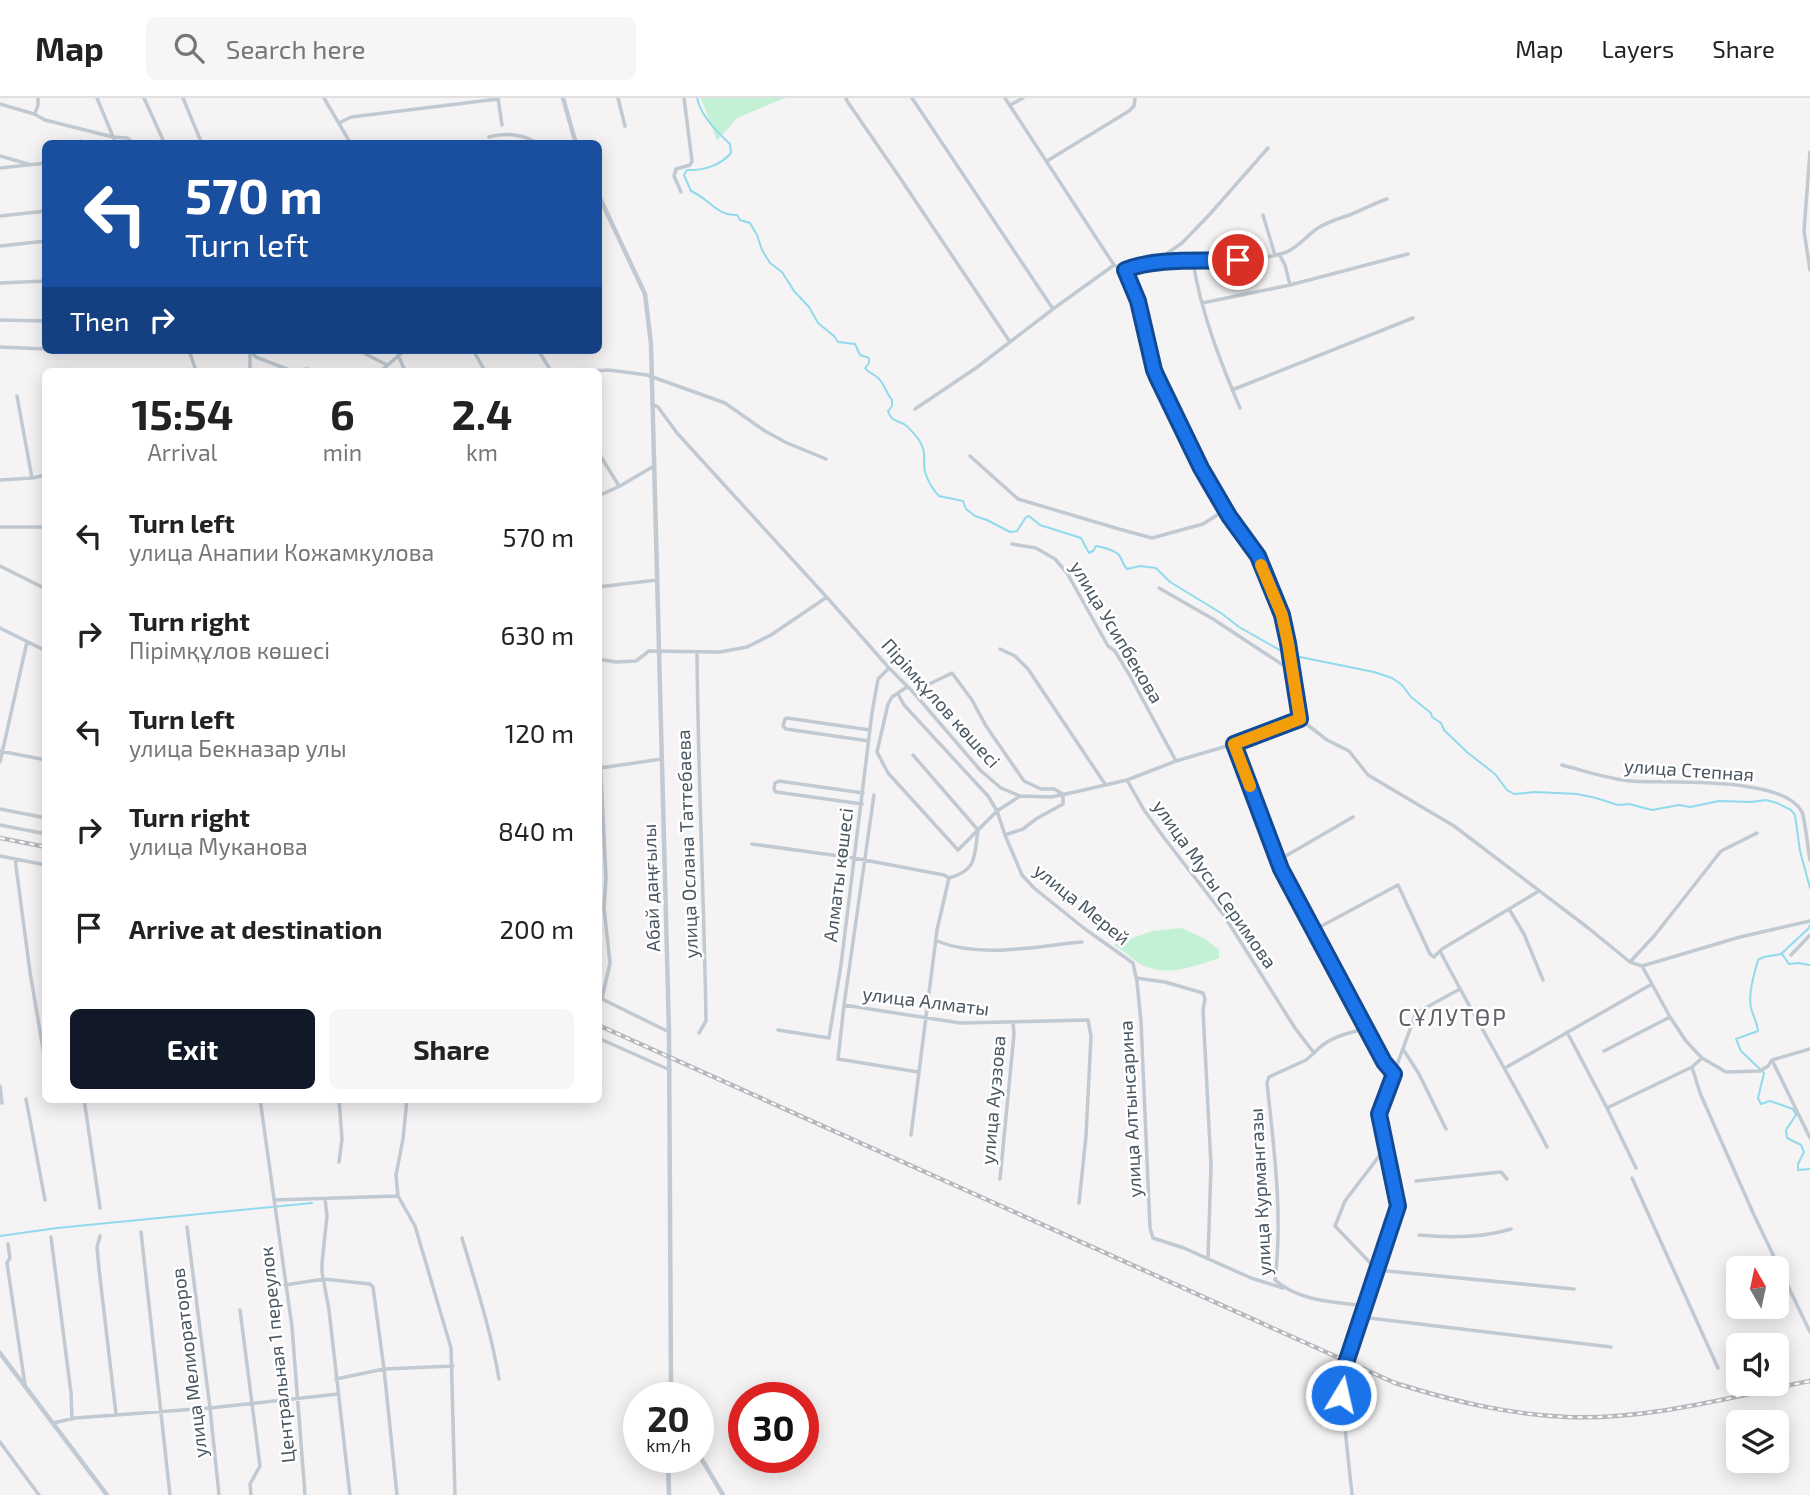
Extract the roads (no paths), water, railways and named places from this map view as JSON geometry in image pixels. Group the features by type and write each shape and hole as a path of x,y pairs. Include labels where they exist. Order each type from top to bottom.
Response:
{"street":[{"path":"34,114 38,98"},
{"path":"97,98 114,140"},
{"path":"144,98 163,140"},
{"path":"183,98 200,140"},
{"path":"324,98 349,140"},
{"path":"339,123 351,117 498,98 502,125"},
{"path":"564,98 573,140"},
{"path":"618,98 625,126"},
{"path":"681,192 674,176 676,169 690,165 692,161 684,98"},
{"path":"846,98 1010,342"},
{"path":"912,98 1053,309"},
{"path":"1005,98 1114,265 1125,270 1138,301 1154,370 1201,468 1225,510 1258,556 1279,608 1288,643 1300,719 1327,740 1349,751 1368,775 1454,826 1630,962 1642,966 1740,937 1810,921"},
{"path":"1010,105 1023,98"},
{"path":"1047,161 1129,111 1134,106 1135,98"},
{"path":"0,104 45,120 130,140"},
{"path":"489,137 500,134 534,140"},
{"path":"1154,263 1182,243 1268,148"},
{"path":"1810,152 1804,231 1810,270"},
{"path":"0,156 30,164"},
{"path":"10,159 12,167"},
{"path":"0,168 42,163"},
{"path":"1125,270 1140,264 1238,260 1277,255 1290,250 1328,223 1387,198"},
{"name":"Абай даңғылы","path":"602,203 645,294 653,378 670,1070 671,1382"},
{"path":"0,216 42,211"},
{"path":"1263,215 1277,255 1285,265 1290,285"},
{"path":"0,246 42,241"},
{"path":"1202,303 1290,285 1408,254"},
{"path":"1193,262 1197,287 1218,355 1240,408"},
{"path":"915,409 976,368 1114,265"},
{"path":"0,283 42,281"},
{"path":"1232,390 1413,318"},
{"path":"0,320 42,321"},
{"path":"0,347 42,349"},
{"path":"253,354 285,368"},
{"path":"366,354 387,365"},
{"path":"384,368 398,355 404,368"},
{"path":"602,370 647,375 725,403 765,431 826,458"},
{"path":"17,396 32,478"},
{"name":"Пірімқұлов көшесі","path":"652,404 658,407 677,433 913,692 981,771 1001,788 1020,796 1051,797 1127,780 1300,719"},
{"path":"970,456 1018,499 1152,538 1203,524 1225,510"},
{"path":"602,458 620,486"},
{"path":"602,494 654,466"},
{"path":"0,481 42,476"},
{"path":"0,527 42,527"},
{"name":"улица Усипбекова","path":"1013,544 1036,548 1055,559 1067,573 1108,646 1115,651 1130,676 1176,761"},
{"path":"0,566 42,587"},
{"path":"602,587 657,580"},
{"path":"1159,587 1292,671"},
{"path":"602,660 636,662 649,651 658,650 720,652 747,648 827,597"},
{"path":"0,628 42,649"},
{"path":"0,762 27,642"},
{"path":"1000,649 1015,656 1028,669 1105,784"},
{"name":"улица Ослана Таттебаева","path":"697,652 706,1021 699,1033"},
{"name":"Алматы көшесі","path":"778,1030 829,1038 878,679 889,668"},
{"path":"913,692 952,673 1024,781 1041,789 1054,789 1063,794 1063,804 1035,819 1023,829 1005,835"},
{"path":"907,688 892,697 888,704 877,752 888,773 958,850 997,811 1020,796"},
{"name":"улица Мерей","path":"898,694 904,705 988,796 997,811 1022,875 1075,921 1133,963 1136,978"},
{"path":"869,741 786,729 783,726 787,718 870,730"},
{"path":"1234,744 1277,861 1387,1066 1394,1074"},
{"path":"1,752 42,759"},
{"path":"913,755 978,830"},
{"path":"602,768 662,759"},
{"name":"улица Степная","path":"1562,765 1632,781 1737,785 1763,789 1789,799 1802,811 1810,860"},
{"name":"улица Мусы Серимова","path":"1127,780 1144,810 1223,914 1314,1053"},
{"path":"862,804 776,792 774,789 775,783 779,781 863,793"},
{"path":"874,795 838,1059 918,1072"},
{"path":"602,805 606,878 604,908 610,963 602,991"},
{"path":"0,809 42,816"},
{"path":"1277,861 1353,817"},
{"path":"0,825 42,833"},
{"path":"752,845 864,860 949,878 962,874 972,864 978,830"},
{"path":"1630,962 1655,935 1721,851 1757,833"},
{"path":"0,856 42,864"},
{"path":"15,859 42,1043"},
{"path":"911,1135 937,930 949,878"},
{"path":"1314,930 1398,885 1432,957 1539,891"},
{"path":"1509,909 1524,934 1543,980"},
{"path":"1791,956 1810,935"},
{"path":"937,941 950,947 1003,950 1082,943"},
{"path":"1440,951 1548,1147"},
{"path":"1642,966 1686,1041 1702,1058 1726,1072 1760,1071 1772,1060 1810,1049"},
{"path":"1136,978 1165,982 1203,993 1205,999 1203,1010 1210,1165 1208,1259 1251,1278 1283,1288"},
{"name":"улица Алтынсарина","path":"1136,978 1150,1228 1153,1238 1208,1259"},
{"path":"1505,1068 1652,984"},
{"path":"1352,1495 1340,1381 1398,1206 1379,1114 1416,1013 1460,989"},
{"path":"602,999 669,1032"},
{"name":"улица Алматы","path":"844,1005 960,1023 1088,1020 1091,1036 1086,1136 1079,1203"},
{"path":"1604,1051 1670,1017"},
{"name":"улица Ауэзова","path":"1000,1180 1013,1023"},
{"path":"1314,1053 1325,1042 1368,1028"},
{"path":"1567,1032 1636,1168"},
{"path":"602,1040 670,1070"},
{"path":"1403,1049 1419,1074 1446,1129"},
{"name":"улица Курмангазы","path":"1314,1053 1306,1060 1269,1077 1267,1083 1276,1178 1275,1280 1283,1288 1308,1297 1359,1305 1366,1303"},
{"path":"1607,1108 1692,1067 1702,1058"},
{"path":"1772,1060 1810,1138"},
{"path":"1692,1067 1700,1093 1754,1215 1810,1332"},
{"path":"0,1086 2,1103"},
{"path":"26,1098 45,1200"},
{"path":"85,1103 100,1208"},
{"name":"Центральная 1 переулок","path":"261,1103 292,1327 306,1495"},
{"path":"339,1103 342,1139 339,1162"},
{"path":"407,1103 396,1175 398,1196 415,1226 451,1348 455,1495"},
{"path":"1386,1147 1345,1201 1335,1226 1377,1270 1573,1289"},
{"path":"1416,1181 1501,1172 1507,1178"},
{"path":"1632,1178 1718,1368"},
{"path":"274,1200 398,1196"},
{"path":"325,1199 327,1216 322,1263 350,1495"},
{"name":"улица Мелиораторов","path":"187,1227 219,1495"},
{"path":"1419,1235 1450,1237 1511,1229"},
{"path":"141,1232 170,1495"},
{"path":"51,1237 72,1419"},
{"path":"100,1237 97,1247 116,1415"},
{"path":"462,1238 494,1348 499,1379"},
{"path":"8,1244 10,1258 7,1263 25,1385"},
{"path":"285,1285 324,1279 370,1284 373,1287 397,1495"},
{"path":"240,1310 260,1466 250,1484 251,1495"},
{"path":"1361,1317 1611,1347"},
{"path":"0,1353 107,1495"},
{"path":"336,1379 384,1369 453,1366"},
{"path":"53,1423 338,1394"},
{"path":"0,1441 38,1495"},
{"path":"668,1473 669,1495"},
{"path":"710,1473 723,1495"}],"waterway":[{"path":"697,98 706,117 730,144 731,153 711,166 687,170 684,175 691,191 718,210 737,215 740,220 750,223 770,263 782,272 818,323 838,342 855,344 860,355 869,358 865,368 881,381 892,400 888,411 891,417 906,426 922,445 925,472 939,496 963,501 966,509 975,516 1010,532 1017,531 1029,516 1040,525 1081,538 1089,553 1096,546 1116,553 1127,569 1140,566 1156,568 1170,582 1285,653"},
{"path":"1295,656 1392,678 1514,794 1577,794 1618,805 1629,804 1652,810 1719,801 1766,800 1777,803 1795,815 1800,851 1810,888"},
{"path":"1810,925 1781,954 1758,960 1750,996 1758,1031 1736,1039 1741,1051 1764,1073 1758,1098 1761,1104 1770,1101 1793,1109 1796,1115 1786,1130 1787,1138 1801,1145 1804,1152 1798,1170 1810,1169"},
{"path":"1782,954 1789,964 1810,965"},
{"path":"0,1236 312,1203"}],"railway":[{"path":"0,838 42,846"},
{"path":"602,1027 1395,1383 1416,1390 1522,1413 1598,1417 1690,1406 1810,1381"}],"district":[{"name":"СҰЛУТӨР","path":"1453,1018"}]}
